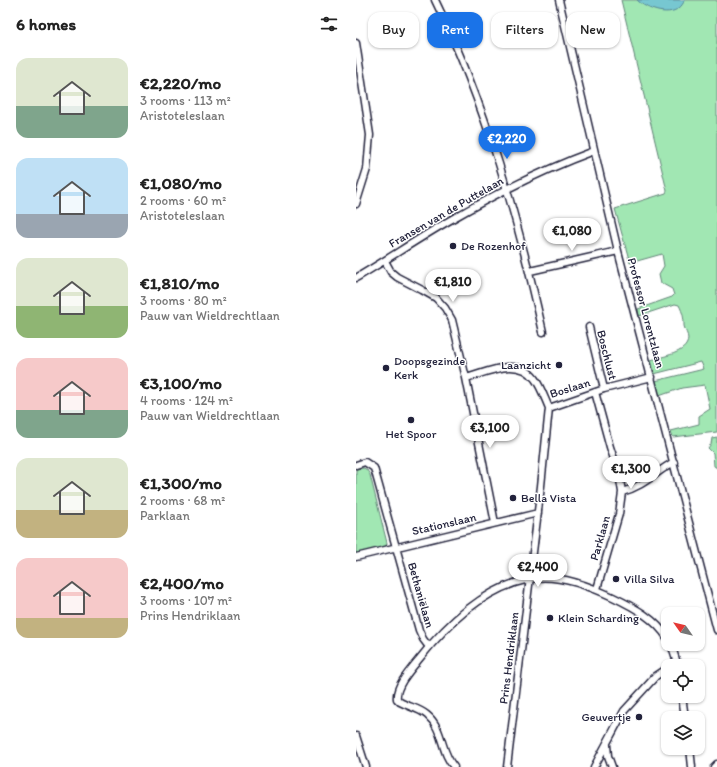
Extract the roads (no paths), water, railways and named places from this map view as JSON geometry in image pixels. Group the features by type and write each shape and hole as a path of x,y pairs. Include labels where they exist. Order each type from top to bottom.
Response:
{"street":[{"path":"435,0 447,24 481,111 507,189 530,271 544,332"},
{"name":"Professor Lorentzlaan","path":"559,0 618,251 652,376 717,630"},
{"path":"356,43 370,135 367,169 356,204"},
{"name":"Fransen van de Puttelaan","path":"356,278 452,219 507,189 566,161 594,151"},
{"path":"530,271 618,251"},
{"path":"385,261 391,272 397,277 431,296 445,308 452,320 466,378 495,523"},
{"name":"Boschlust","path":"589,327 604,388"},
{"name":"Boslaan","path":"466,378 506,367 521,368 536,379 549,408 604,388 652,376"},
{"name":"Parklaan","path":"595,392 619,474 622,492 619,514 597,589"},
{"name":"Prins Hendriklaan","path":"507,767 538,513 549,408"},
{"name":"Bethaniëlaan","path":"356,465 365,462 374,468 419,630 422,639 429,647"},
{"path":"622,492 630,490 648,481 674,462"},
{"name":"Stationslaan","path":"356,557 538,513"},
{"path":"454,767 448,759 440,734 429,716 420,710 403,704 397,699 397,694 402,684 429,647 454,621 476,604 504,588 530,579 551,578 582,584 597,589 635,608 661,628"},
{"path":"594,767 624,711 656,676 661,673"},
{"path":"356,736 366,767"},
{"path":"607,745 608,756 612,767"},
{"path":"691,755 692,767"},
{"path":"714,767 717,764"}],"water":[{"path":"637,0 685,0 679,8 674,11 663,12 651,9"}],"place":[{"name":"De Rozenhof","path":"453,246"},
{"name":"Laanzicht","path":"559,365"},
{"name":"Doopsgezinde Kerk","path":"386,368"},
{"name":"Het Spoor","path":"411,420"},
{"name":"Bella Vista","path":"513,498"},
{"name":"Villa Silva","path":"616,579"},
{"name":"Klein Scharding","path":"550,618"},
{"name":"Geuvertje","path":"639,717"}]}
